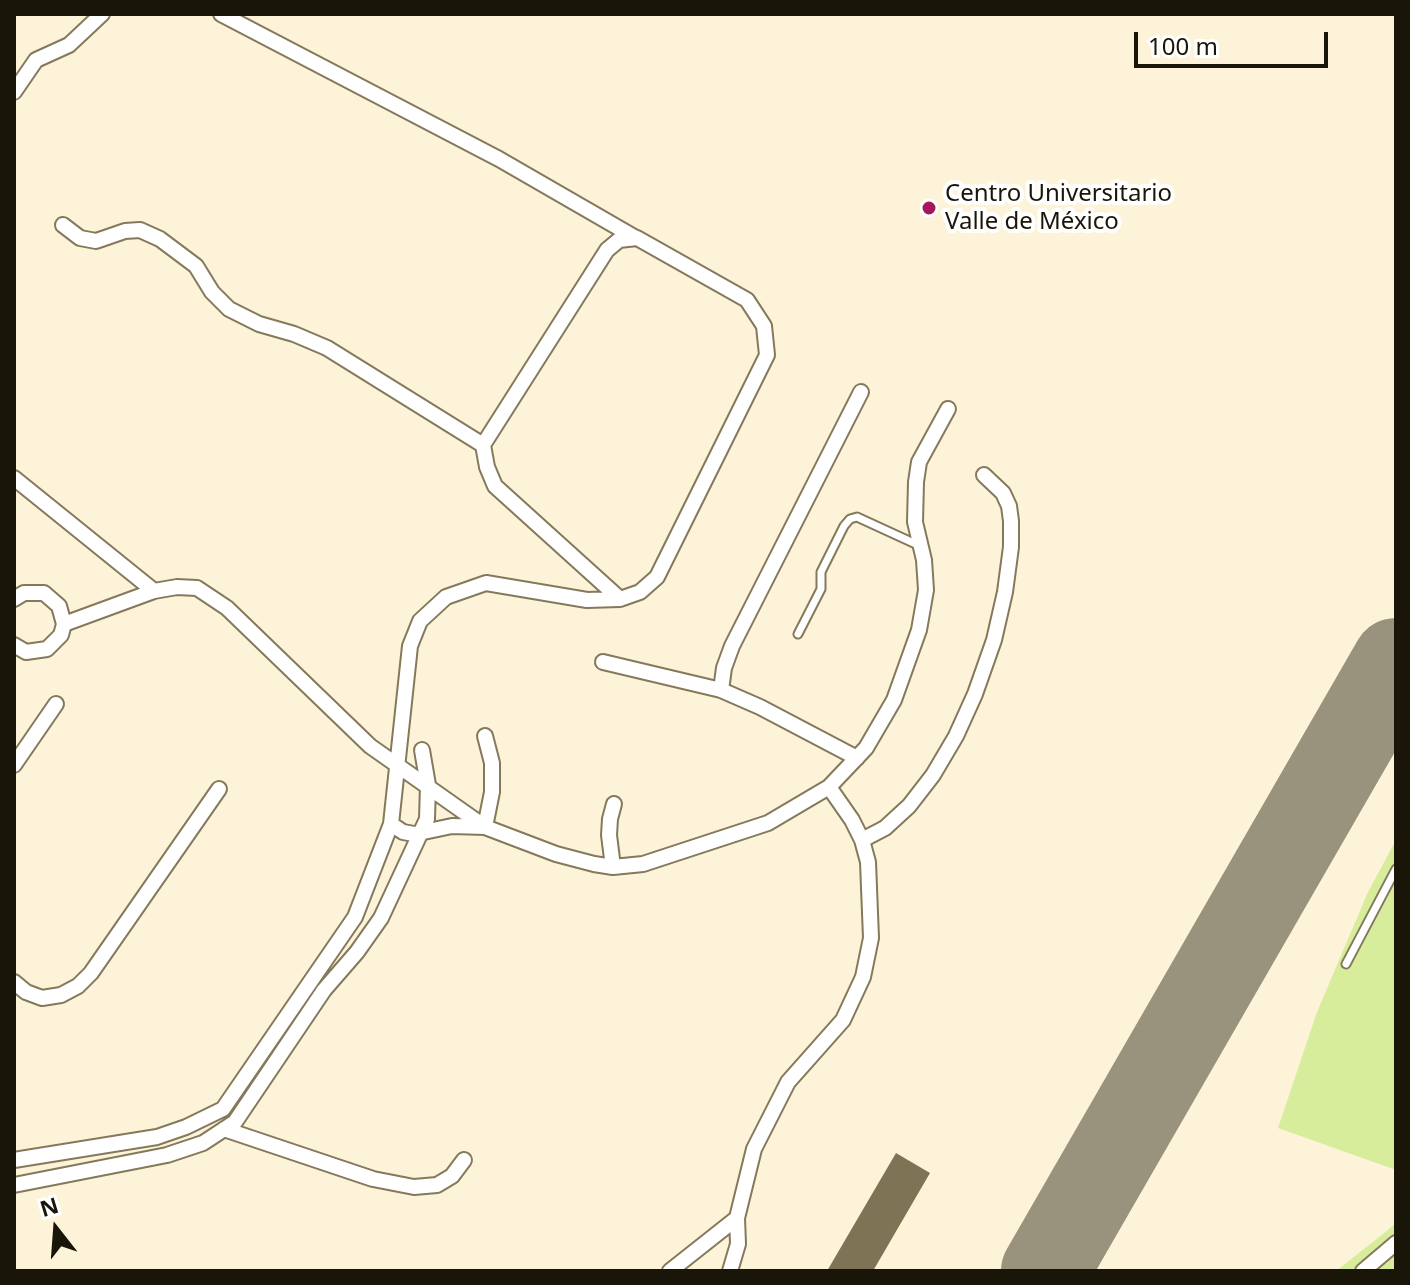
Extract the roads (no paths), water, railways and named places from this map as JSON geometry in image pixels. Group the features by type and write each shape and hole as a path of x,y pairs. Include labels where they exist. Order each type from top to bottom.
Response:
{"street":[{"path":"14,92 36,60 69,45 102,14"},
{"path":"14,1160 157,1137 223,1109 355,917 391,824 410,646 420,621 446,597 486,583 587,600 620,599 640,592 657,577 767,355 764,326 747,300 499,159 221,14"},
{"path":"63,225 80,238 96,241 125,231 140,230 160,239 196,266 212,292 229,309 259,324 327,348 483,445"},
{"path":"620,599 495,486 483,445 607,250 619,240 637,238"},
{"path":"721,690 724,668 732,646 861,392"},
{"path":"64,624 154,591 197,588 227,608 370,746 485,827 556,854 613,867 643,864 768,823 829,787 857,758 894,700 919,630 926,590 914,499 919,462 948,409"},
{"path":"862,840 885,828 933,775 956,736 975,694 994,640 1005,592 1011,521 1003,493 984,475"},
{"path":"14,478 154,591"},
{"path":"14,597 34,591 44,593 59,606 64,624 61,635 47,649 26,652 15,647"},
{"path":"603,662 721,690 785,719 857,758"},
{"path":"14,765 56,704"},
{"path":"485,736 492,763 492,792 485,827"},
{"path":"14,1185 167,1155 203,1143 235,1122 324,990 381,918 427,819 428,785 422,750"},
{"path":"730,1271 738,1244 737,1218 754,1149 788,1082 843,1020 863,977 871,938 868,862 862,840 829,787"},
{"path":"14,982 26,992 42,998 61,995 78,986 91,973 219,789"},
{"path":"613,867 609,827 614,804"},
{"path":"391,824 403,832 419,834 452,826 485,827"},
{"path":"224,1129 373,1179 414,1187 437,1185 452,1176 464,1160"},
{"path":"670,1271 737,1218"},
{"path":"1363,1271 1396,1243"}],"lane":[{"path":"798,634 821,589 821,572 850,519 857,517 920,546"},
{"path":"1346,964 1396,869"}],"place":[{"name":"Centro Universitario Valle de México","path":"929,208"}]}
